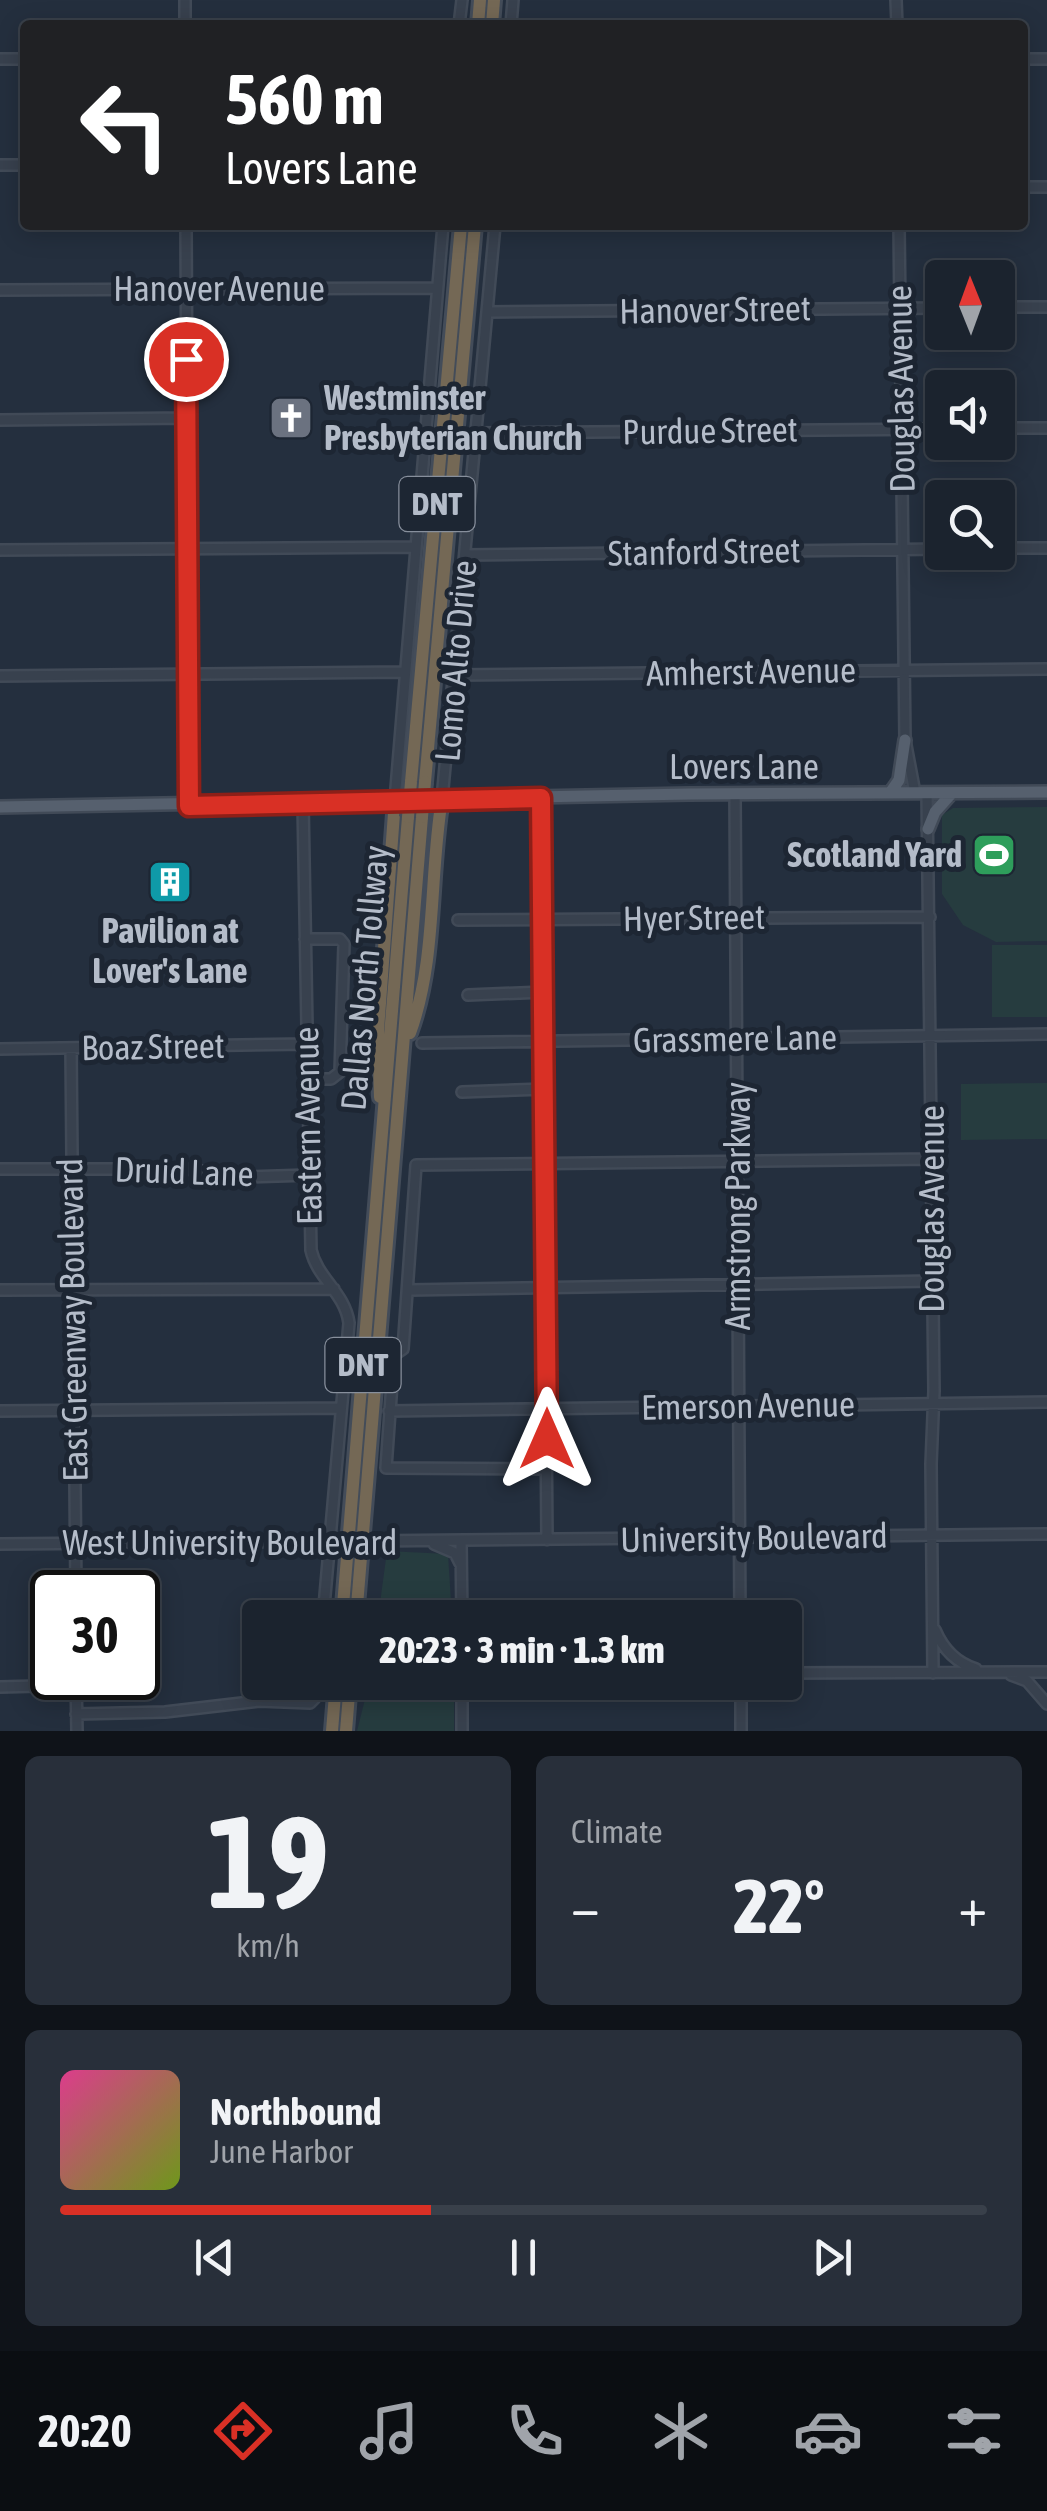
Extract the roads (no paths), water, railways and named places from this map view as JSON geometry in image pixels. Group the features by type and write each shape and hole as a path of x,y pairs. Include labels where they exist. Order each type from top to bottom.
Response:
{"highway":[{"name":"Dallas North Tollway","path":"344,1600 384,1117 418,782 460,230"},
{"name":"Dallas North Tollway","path":"418,782 473,230"},
{"path":"404,1050 416,1017 427,946 442,799"},
{"path":"384,1117 378,1082 378,1030 395,800"},
{"name":"Dallas North Tollway","path":"358,1600 404,1050 415,817"},
{"path":"332,1731 335,1700"},
{"path":"346,1731 349,1700"}],"main road":[{"path":"890,793 899,780 905,740"},
{"name":"Lovers Lane","path":"0,807 1047,792"},
{"path":"928,829 935,812 952,793"}],"street":[{"path":"186,230 189,806"},
{"path":"395,800 443,230"},
{"name":"Lomo Alto Drive","path":"442,799 495,230"},
{"name":"Douglas Avenue","path":"899,230 905,740 928,829 933,1673"},
{"name":"Hanover Avenue","path":"0,290 438,288"},
{"path":"1015,307 1047,306"},
{"name":"Hanover Street","path":"487,312 925,308"},
{"path":"0,420 187,418"},
{"path":"1015,428 1047,428"},
{"name":"Purdue Street","path":"476,433 925,429"},
{"path":"0,550 416,547"},
{"name":"Stanford Street","path":"464,555 925,548"},
{"path":"1015,548 1047,548"},
{"name":"Amherst Avenue","path":"455,675 1047,670"},
{"path":"0,676 404,672"},
{"name":"Armstrong Parkway","path":"734,794 740,1600"},
{"path":"541,798 547,1540"},
{"name":"Eastern Avenue","path":"303,803 312,1257 344,1302 349,1323 333,1541 325,1600"},
{"name":"Hyer Street","path":"458,920 930,917"},
{"path":"305,939 340,939 344,944 340,1072 331,1079 307,1078"},
{"path":"468,995 543,992"},
{"name":"Grassmere Lane","path":"422,1043 1047,1034"},
{"name":"Boaz Street","path":"0,1049 306,1044"},
{"name":"East Greenway Boulevard","path":"71,1048 76,1570"},
{"path":"462,1092 544,1089"},
{"path":"546,1469 390,1470 384,1464 394,1355 404,1349 416,1165 932,1160"},
{"name":"Druid Lane","path":"0,1169 188,1169 247,1177 308,1175"},
{"path":"410,1290 932,1281"},
{"path":"0,1290 334,1289"},
{"name":"Emerson Avenue","path":"390,1412 1047,1402"},
{"path":"0,1411 341,1408"},
{"name":"University Boulevard","path":"460,1541 1047,1534"},
{"path":"426,1541 456,1553 461,1566"},
{"path":"460,1541 462,1600"},
{"name":"West University Boulevard","path":"0,1544 460,1541"},
{"path":"933,1624 939,1640 955,1658 980,1670 1028,1681 1047,1704"},
{"path":"802,1673 1047,1672"},
{"path":"0,1687 30,1685"},
{"path":"76,1700 76,1731"},
{"path":"76,1714 154,1713 258,1701 314,1700"},
{"path":"462,1700 462,1731"},
{"path":"741,1700 742,1731"}],"place":[{"name":"Westminster Presbyterian Church","path":"291,418"},
{"name":"Scotland Yard","path":"994,855"},
{"name":"Pavilion at Lover's Lane","path":"170,882"}]}
